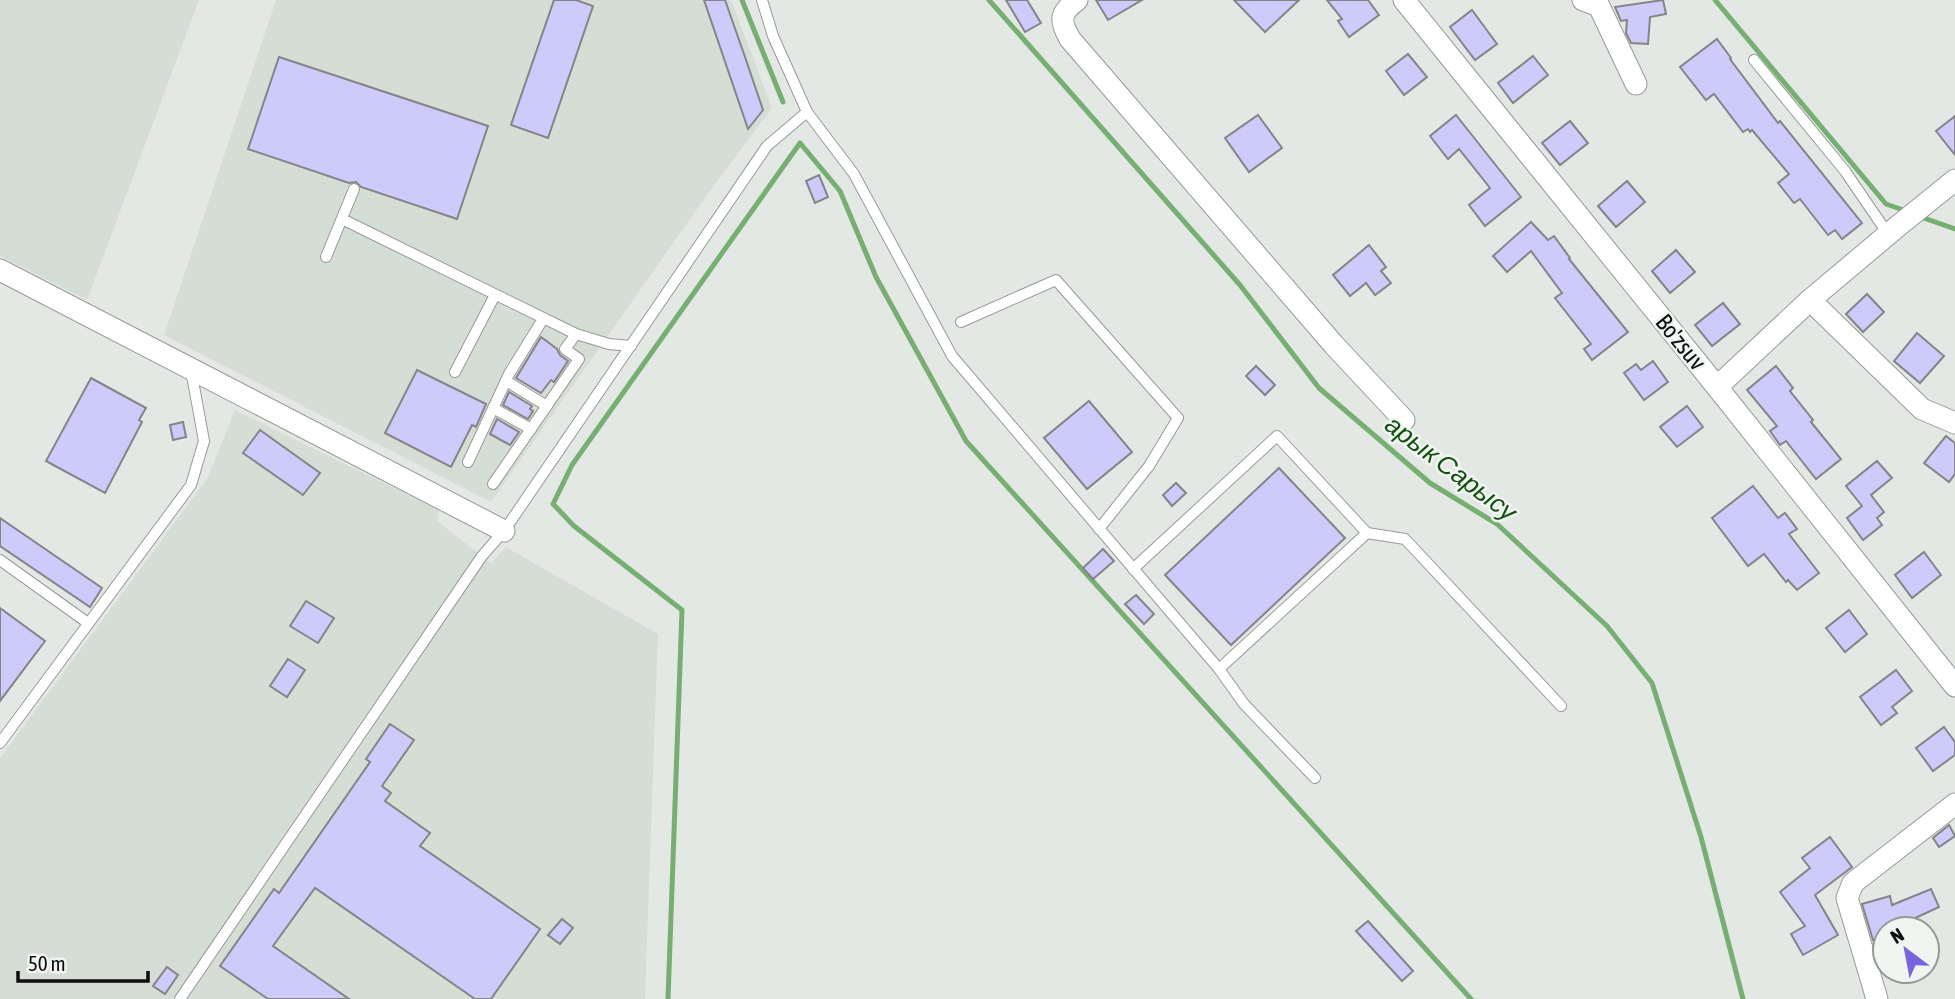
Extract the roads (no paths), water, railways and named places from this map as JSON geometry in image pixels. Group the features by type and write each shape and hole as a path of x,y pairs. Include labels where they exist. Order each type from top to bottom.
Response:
{"street":[{"path":"1077,0 1065,9 1062,18 1070,39 1334,345 1404,419"},
{"name":"Bo'zsuv","path":"1404,0 1955,686"},
{"path":"1583,0 1599,6 1636,84"},
{"path":"1717,387 1810,300 1955,180"},
{"path":"0,270 505,531"},
{"path":"1810,300 1922,409 1955,423"},
{"path":"1877,999 1847,898 1853,883 1955,804"}],"lane":[{"path":"762,0 773,36 807,112 854,174 952,356 1219,669 1244,704 1315,778"},
{"path":"1754,60 1893,230"},
{"path":"180,999 482,556 505,531 767,146 807,112"},
{"path":"326,257 354,189"},
{"path":"342,219 576,334 609,344 631,346"},
{"path":"961,322 1056,280 1178,418 1149,466 1099,529"},
{"path":"454,372 495,295"},
{"path":"468,461 506,381 542,319"},
{"path":"493,484 579,359 565,349 576,334"},
{"path":"1,738 191,485 204,441 191,370"},
{"path":"506,381 547,406"},
{"path":"493,408 531,429"},
{"path":"1133,569 1277,436 1367,533 1405,539 1561,706"},
{"path":"1219,669 1367,533"},
{"path":"0,560 88,623"}],"waterway":[{"path":"742,0 783,102"},
{"name":"арык Сарысу","path":"989,0 1240,285 1319,388 1430,483 1497,524 1607,626 1652,683 1701,837 1743,999"},
{"path":"1715,0 1886,204 1906,211"},
{"path":"668,999 682,610 574,526 553,504 572,465 800,143 840,191 876,277 966,441 1471,999"},
{"path":"1918,216 1955,229"}]}
